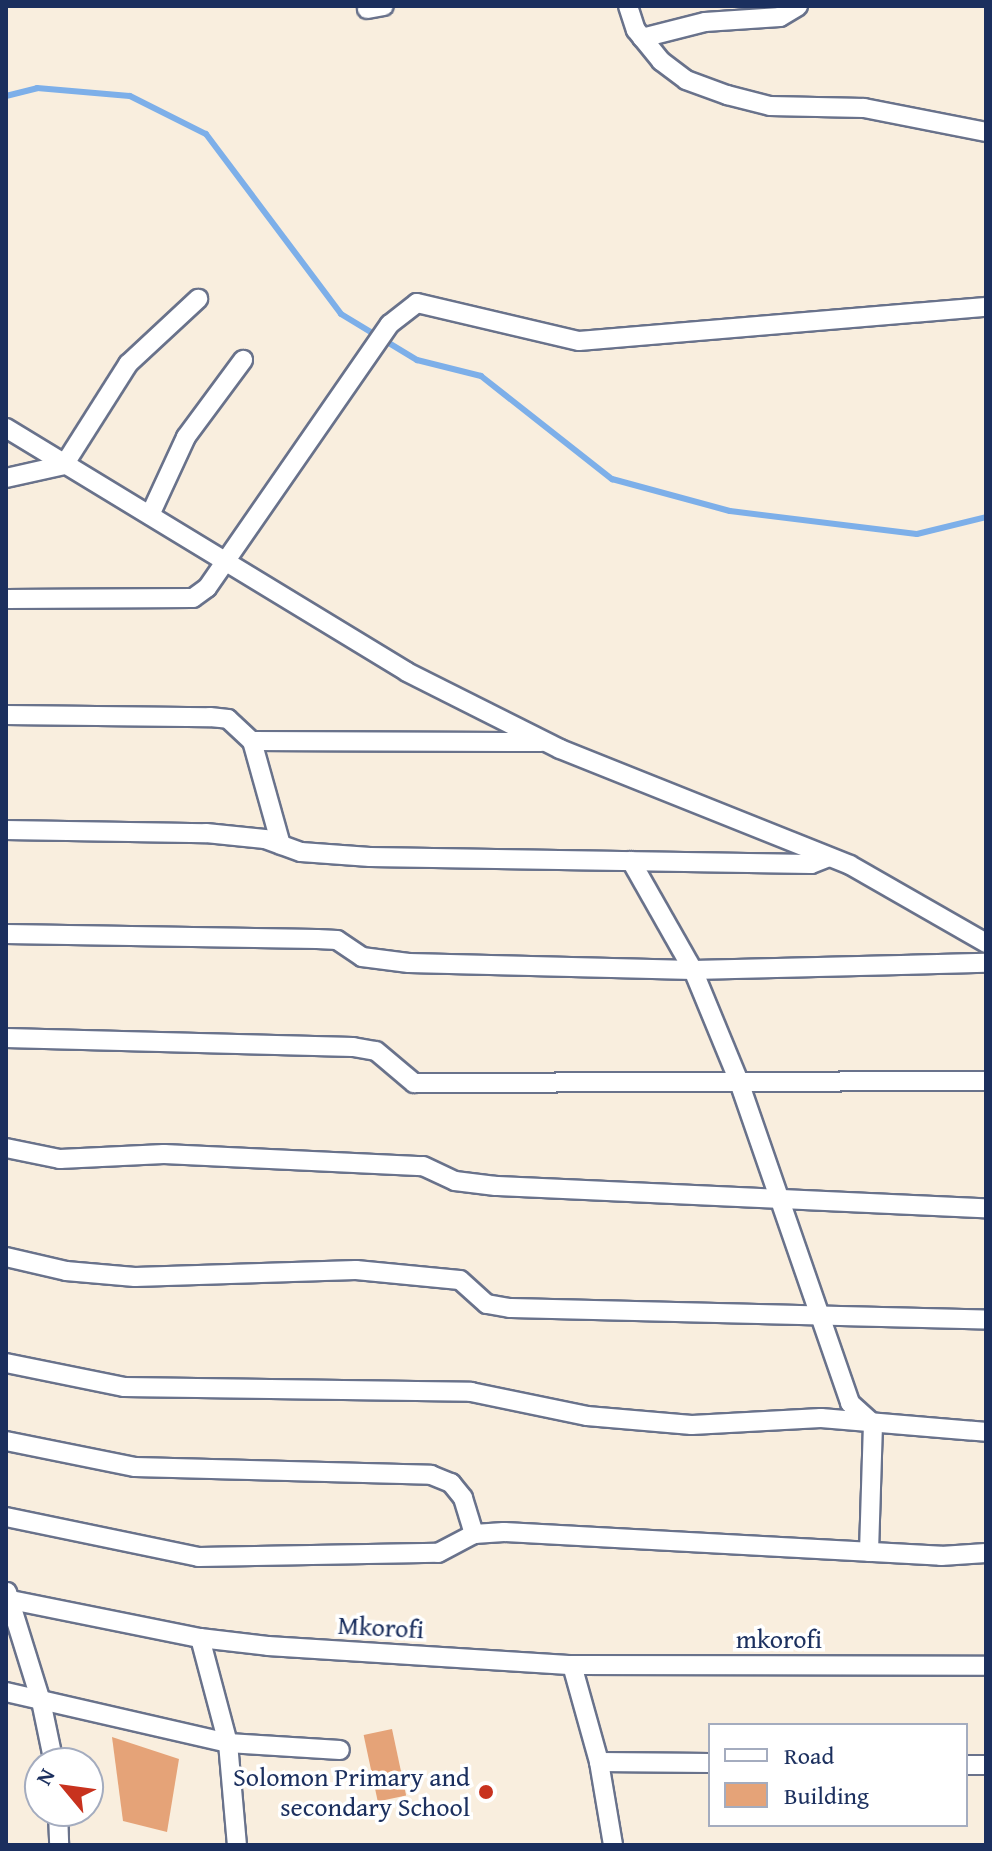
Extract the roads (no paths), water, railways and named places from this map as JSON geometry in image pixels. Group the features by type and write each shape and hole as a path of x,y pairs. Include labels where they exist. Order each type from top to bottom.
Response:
{"street":[{"path":"628,6 642,38 661,61 686,80 727,95 770,106 864,108 986,132"},
{"path":"642,38 705,22 780,17 798,6"},
{"path":"6,478 64,465 128,364 198,299"},
{"path":"6,599 193,598 207,588 223,558 362,369 390,324 417,303 579,341 986,307"},
{"path":"150,515 186,437 243,360"},
{"path":"6,428 407,672 546,742 829,857 986,943"},
{"path":"6,715 228,719 252,741 281,845"},
{"path":"252,741 546,742"},
{"path":"6,830 206,833 281,845 301,852 370,857 811,864 829,857"},
{"path":"631,861 693,970 738,1079 817,1319 850,1403 873,1424 869,1552"},
{"path":"6,934 337,940 362,957 409,963 693,970 986,963"},
{"path":"6,1038 353,1047 376,1051 414,1083 738,1079 986,1081"},
{"path":"6,1148 60,1159 164,1154 423,1166 455,1181 496,1186 986,1208"},
{"path":"6,1257 66,1271 135,1277 356,1270 460,1280 487,1304 510,1308 817,1319 986,1320"},
{"path":"6,1363 124,1387 471,1392 587,1416 692,1425 821,1418 986,1432"},
{"path":"6,1441 135,1467 180,1471 431,1475 451,1483 463,1498 474,1534"},
{"path":"6,1517 199,1557 438,1553 474,1534 869,1552 986,1553"},
{"path":"7,1596 41,1701 51,1747"},
{"name":"Mkorofi","path":"7,1596 200,1638 572,1665"},
{"path":"200,1638 228,1743 237,1845"},
{"path":"572,1665 599,1762 613,1845"},
{"name":"mkorofi","path":"572,1665 986,1666"},
{"path":"6,1692 228,1743 340,1750"},
{"path":"599,1762 708,1763"}],"waterway":[{"path":"6,96 37,88 130,96 206,134 341,314 417,360 481,376 612,479 730,511 917,534 986,517"}],"place":[{"name":"Solomon Primary and secondary School","path":"486,1792"}]}
